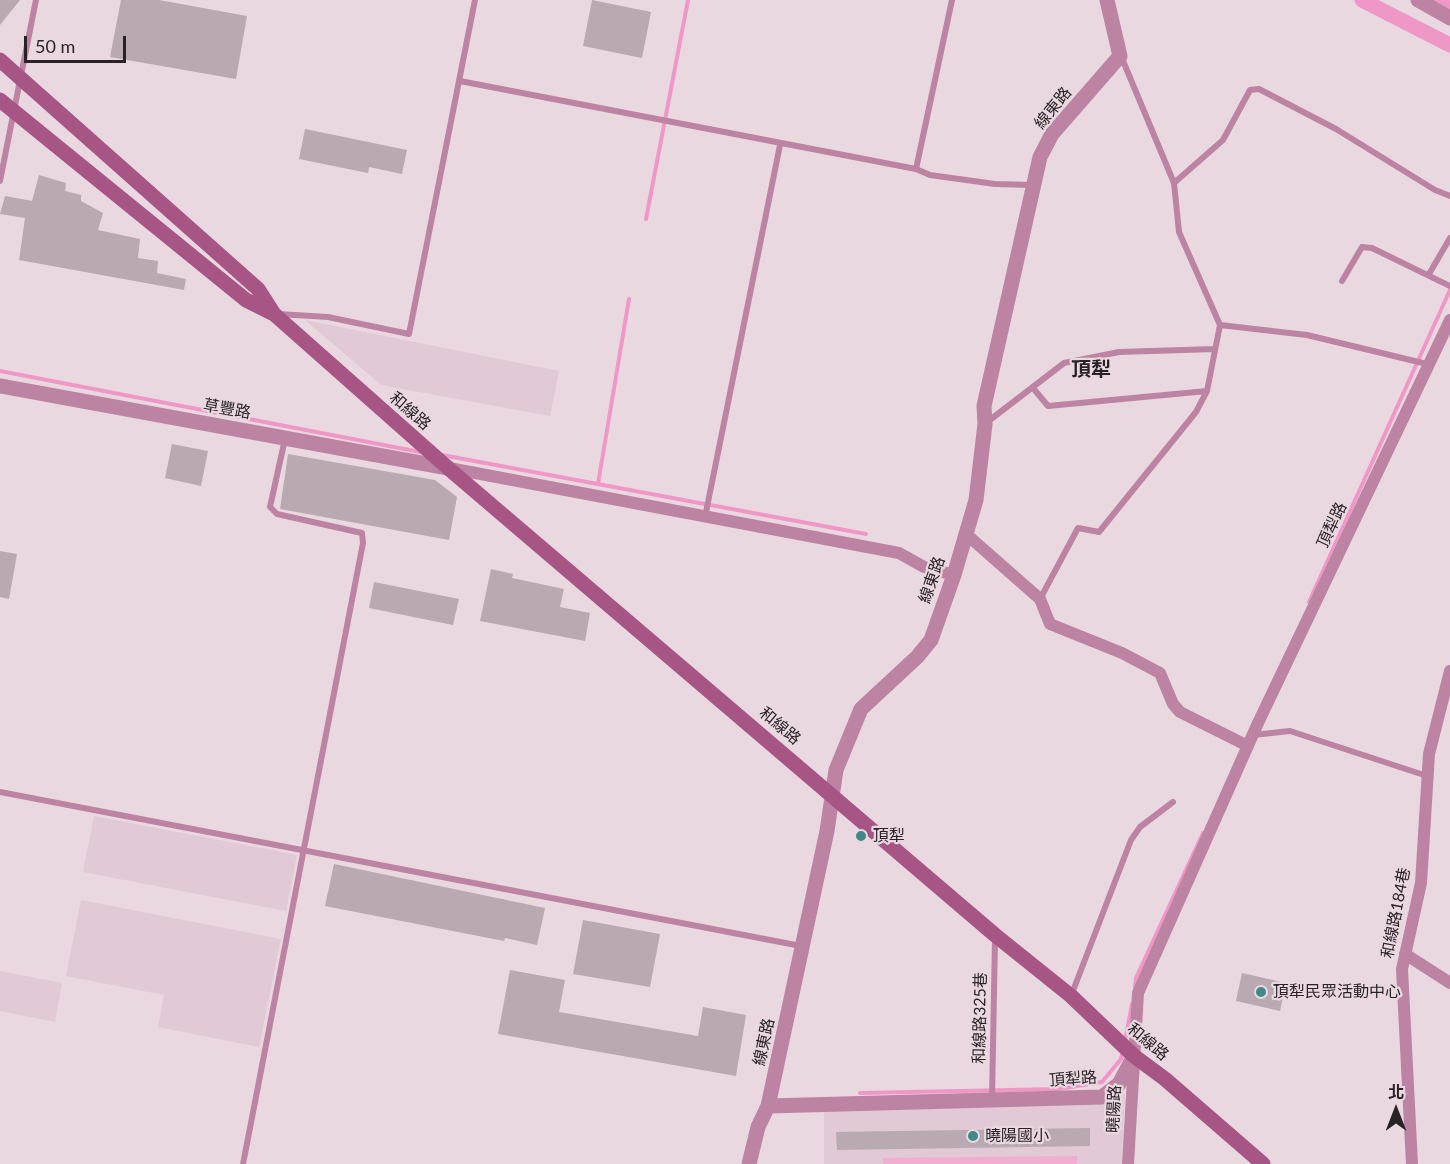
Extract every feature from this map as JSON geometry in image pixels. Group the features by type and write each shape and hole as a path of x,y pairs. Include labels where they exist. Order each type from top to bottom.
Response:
{"main road":[{"name":"和線路","path":"0,60 258,289 274,314"},
{"name":"和線路","path":"0,100 246,300 274,314 448,468 995,935 1071,996 1134,1056 1165,1079 1263,1164"}],"street":[{"path":"1107,0 1120,56"},
{"path":"1418,0 1450,18"},
{"name":"線東路","path":"750,1164 758,1127 768,1106 803,946 836,770 861,709 873,695 917,657 931,640 954,575 976,500 985,424 984,406 1031,185 1040,157 1052,134 1120,56"},
{"name":"頂犁路","path":"768,1106 1102,1097 1119,1084 1134,1056 1138,993 1250,740 1427,364 1450,320"},
{"name":"草豐路","path":"0,386 448,468"},
{"path":"448,468 899,553 924,567 954,575"},
{"path":"966,534 1040,599 1050,624 1122,653 1160,673 1173,704 1180,712 1250,740"},
{"name":"和線路184巷","path":"1412,1164 1402,989 1405,954 1421,883 1430,754 1450,671"},
{"path":"1405,954 1450,983"},
{"name":"曉陽路","path":"1128,1164 1134,1056"}],"lane":[{"path":"0,182 19,76 36,0"},
{"path":"274,314 328,317 409,334 475,0"},
{"path":"916,169 952,0"},
{"path":"1040,599 1078,528 1099,532 1196,412 1207,391 1220,325 1179,232 1174,183 1120,56"},
{"path":"460,81 780,145 916,169 930,175 995,184 1031,185"},
{"path":"1174,183 1223,140 1235,122 1250,90 1258,89 1335,129 1435,190 1450,196"},
{"path":"704,518 780,145"},
{"path":"1429,274 1450,238"},
{"path":"1342,281 1362,247 1372,248 1450,286"},
{"path":"1220,325 1307,335 1427,364"},
{"path":"985,424 1064,363 1119,352 1215,349"},
{"path":"1033,388 1048,405 1207,391"},
{"path":"243,1164 363,543 362,533 277,514 270,507 285,438"},
{"path":"1250,740 1290,731 1428,777"},
{"path":"0,792 304,848 417,873 803,946"},
{"path":"1071,996 1131,840 1140,827 1173,802"},
{"name":"和線路325巷","path":"992,1101 995,935"}],"shaded area":[{"path":"305,320 559,371 550,416 381,385"},
{"path":"94,816 297,855 286,911 83,872"},
{"path":"81,900 281,939 259,1047 158,1027 164,995 66,976"},
{"path":"0,971 62,983 55,1022 0,1011"},
{"name":"曉陽國小","path":"1125,1094 1122,1164 824,1164 824,1109 1107,1101"},
{"path":"1077,1156 1077,1164 883,1164 883,1158"}],"building":[{"path":"0,0 20,0 0,25"},
{"path":"121,0 159,0 247,16 236,79 110,57"},
{"path":"592,0 651,12 642,58 583,46"},
{"path":"305,129 407,150 402,174 369,167 368,173 299,159"},
{"path":"39,175 66,183 65,191 81,195 81,201 103,213 98,230 140,239 138,258 158,261 157,273 186,279 184,290 19,260 25,218 0,214 5,196 32,201"},
{"path":"172,444 208,451 201,486 165,478"},
{"path":"288,454 435,480 457,497 449,540 280,509"},
{"path":"0,551 17,554 9,599 0,597"},
{"path":"491,569 513,574 512,578 564,589 560,607 590,613 585,641 480,621"},
{"path":"374,582 459,599 453,625 369,608"},
{"path":"334,864 545,908 537,945 505,938 504,941 325,906"},
{"path":"583,920 660,934 650,987 573,974"},
{"path":"510,970 565,980 559,1012 698,1036 703,1007 746,1015 736,1076 498,1034"},
{"name":"頂犁民眾活動中心","path":"1242,973 1286,983 1280,1011 1236,1001"},
{"path":"1090,1128 1090,1146 837,1150 836,1132"}],"waterway":[{"path":"646,219 688,0"},
{"path":"1362,0 1450,45"},
{"path":"1434,0 1450,9"},
{"path":"1309,602 1450,290"},
{"path":"598,484 629,299"},
{"path":"0,371 420,452"},
{"path":"442,455 866,534"},
{"path":"1135,988 1136,978 1203,833"},
{"path":"1125,1041 1132,1004"},
{"path":"860,1093 1059,1089 1102,1082 1121,1059 1123,1051"}],"place":[{"name":"頂犁","path":"861,836"},
{"name":"頂犁民眾活動中心","path":"1261,992"},
{"name":"曉陽國小","path":"973,1136"}],"district":[{"name":"頂犁","path":"1091,370"}]}
